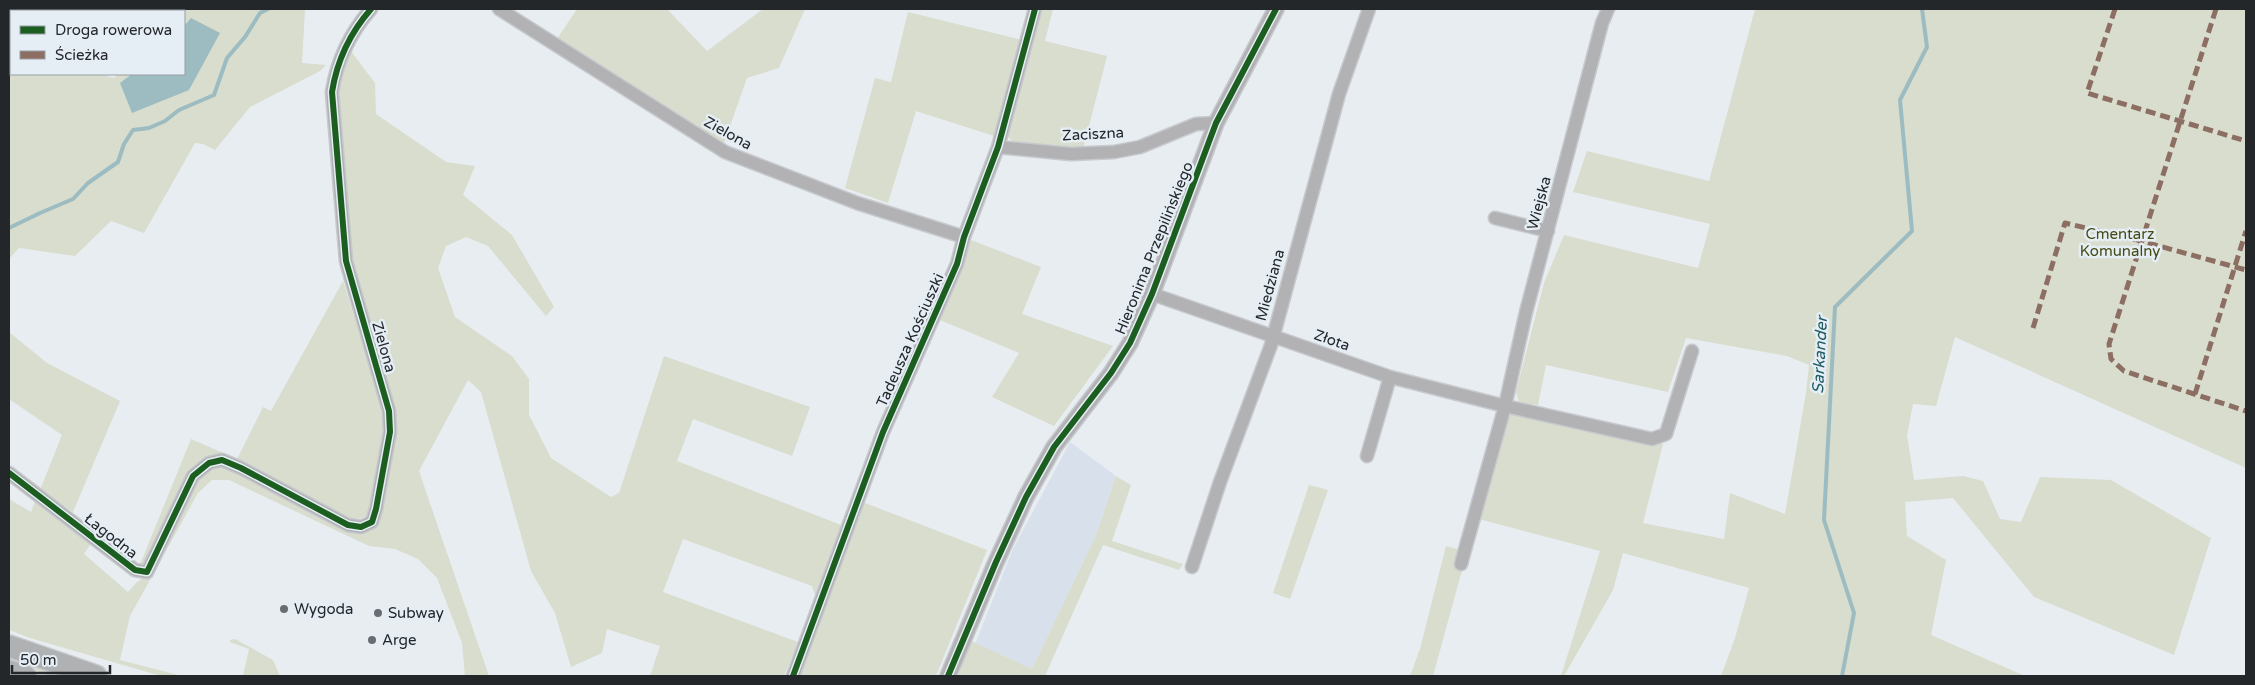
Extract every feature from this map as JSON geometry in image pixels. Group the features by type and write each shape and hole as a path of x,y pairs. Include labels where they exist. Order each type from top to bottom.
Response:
{"highway":[{"path":"9,646 96,676"},
{"path":"9,671 25,676"}],"street":[{"name":"Zielona","path":"208,462 222,460 241,468 348,526 361,527 372,522 390,432 389,411 346,261 332,92 342,52 371,9"},
{"name":"Zielona","path":"499,9 725,152 858,203 964,237"},
{"name":"Tadeusza Kościuszki","path":"792,676 826,588 864,479 957,264 964,237 998,147 1035,9"},
{"name":"Hieronima Przepilińskiego","path":"948,676 996,562 1026,497 1054,447 1121,358 1130,343 1152,294 1216,123 1276,9"},
{"name":"Miedziana","path":"1192,567 1272,337 1339,94 1369,9"},
{"name":"Wiejska","path":"1461,564 1505,406 1526,312 1602,23 1608,9"},
{"name":"Zaciszna","path":"998,147 1071,154 1114,152 1140,146 1196,124 1216,123"},
{"path":"1495,218 1548,231"},
{"name":"Złota","path":"1152,294 1390,377 1505,406"},
{"path":"1505,406 1652,439 1666,434 1692,351"},
{"path":"1367,456 1390,377"},
{"name":"Łagodna","path":"9,473 135,570 146,572 193,476 208,462"}],"shaded area":[{"path":"1070,442 1116,476 1096,535 1032,669 975,644 1013,549"}],"green space":[{"path":"305,9 302,63 326,65 320,71 250,107 215,150 203,144 195,143 144,233 111,221 75,256 19,248 9,259 9,36 10,75 104,75 114,78 117,75 185,75 185,10 160,10"},
{"path":"577,9 667,9 707,51 763,9 805,9 779,68 747,78 723,146 557,39"},
{"path":"1040,9 1053,9 1045,41 1107,56 1083,149 1016,145 1006,135"},
{"name":"Cmentarz Komunalny","path":"1755,9 2246,9 2246,468 1955,337 1936,406 1913,404 1907,435 1914,480 1963,476 1983,481 2000,519 2021,522 2040,477 2111,480 2211,538 2174,655 2034,597 1953,498 1905,502 1907,536 1946,560 1931,635 2025,676 1721,676 1735,638 1749,588 1623,553 1613,590 1564,676 1561,676 1600,551 1479,519 1507,412 1663,444 1643,523 1724,539 1730,493 1785,514 1809,365 1787,356 1686,338 1668,392 1546,365 1538,405 1519,402 1516,392 1544,283 1564,235 1698,268 1710,224 1573,192 1587,151 1709,181"},
{"path":"908,12 1022,40 994,136 916,111 888,203 845,188 875,78 891,82"},
{"path":"350,45 353,54 375,83 376,114 446,162 475,166 463,195 512,235 554,307 546,316 488,246 466,237 446,246 438,268 455,317 512,356 529,379 529,415 551,458 611,497 619,493 664,356 810,407 792,456 693,419 677,461 841,525 815,595 812,586 683,539 663,592 798,642 784,676 650,676 660,646 607,629 602,653 571,667 555,613 531,571 481,392 468,380 419,471 489,676 465,676 462,643 437,578 418,559 395,549 369,546 229,480 212,480 198,493 130,616 120,660 182,676 161,676 30,638 9,630 9,499 31,512 35,501 92,542 84,554 128,592 147,575 183,501 200,476 212,467 225,468 242,473 357,533 374,528 382,511 397,421 351,259 337,92"},
{"path":"971,240 1041,267 1022,314 1113,346 1054,426 992,397 1019,353 940,320"},
{"path":"343,281 383,411 386,435 376,495 368,516 354,520 237,459 263,407 271,411"},
{"path":"9,332 47,363 120,401 73,512 40,490 62,435 9,399"},
{"path":"191,439 237,459 235,462 204,462 148,560 139,567"},
{"path":"1116,476 1131,485 1112,541 1183,564 1179,570 1103,545 1045,676 958,676 971,641 1032,669 1096,535"},
{"path":"1309,485 1328,490 1290,599 1273,593"},
{"path":"860,501 987,550 936,676 797,676"},
{"path":"1446,546 1467,552 1433,676 1410,676 1420,649"},
{"path":"235,639 273,660 280,676 243,676 249,649 230,642 230,640"},
{"path":"9,654 73,676 50,676 9,661"}],"water":[{"path":"191,18 220,33 189,90 132,113 120,83 131,75 185,75 185,25"}],"waterway":[{"path":"9,228 73,199 88,183 118,162 124,144 133,130 149,128 165,121 179,110 214,95 227,58 245,37 260,13 268,9"},
{"name":"Sarkander","path":"1842,676 1854,613 1824,520 1835,307 1912,231 1900,100 1927,47 1922,9"}],"marked path":[{"path":"2115,9 2087,93 2246,141"},
{"path":"2216,9 2109,344 2111,359 2124,371 2246,411"},
{"path":"2033,328 2065,223 2141,241 2246,270"},
{"path":"2195,394 2246,231"}],"cycle path":[{"path":"9,473 135,570 147,572 193,476 209,463 222,460 241,468 348,525 361,527 372,522 390,432 389,411 346,261 332,92 337,69 346,47 371,9"},
{"path":"793,676 883,432 957,264 964,237 998,147 1035,9"},
{"path":"948,676 996,562 1026,497 1054,447 1111,373 1130,343 1152,294 1216,123 1276,9"}],"place":[{"name":"Wygoda","path":"284,609"},
{"name":"Subway","path":"378,613"},
{"name":"Arge","path":"372,640"}]}
